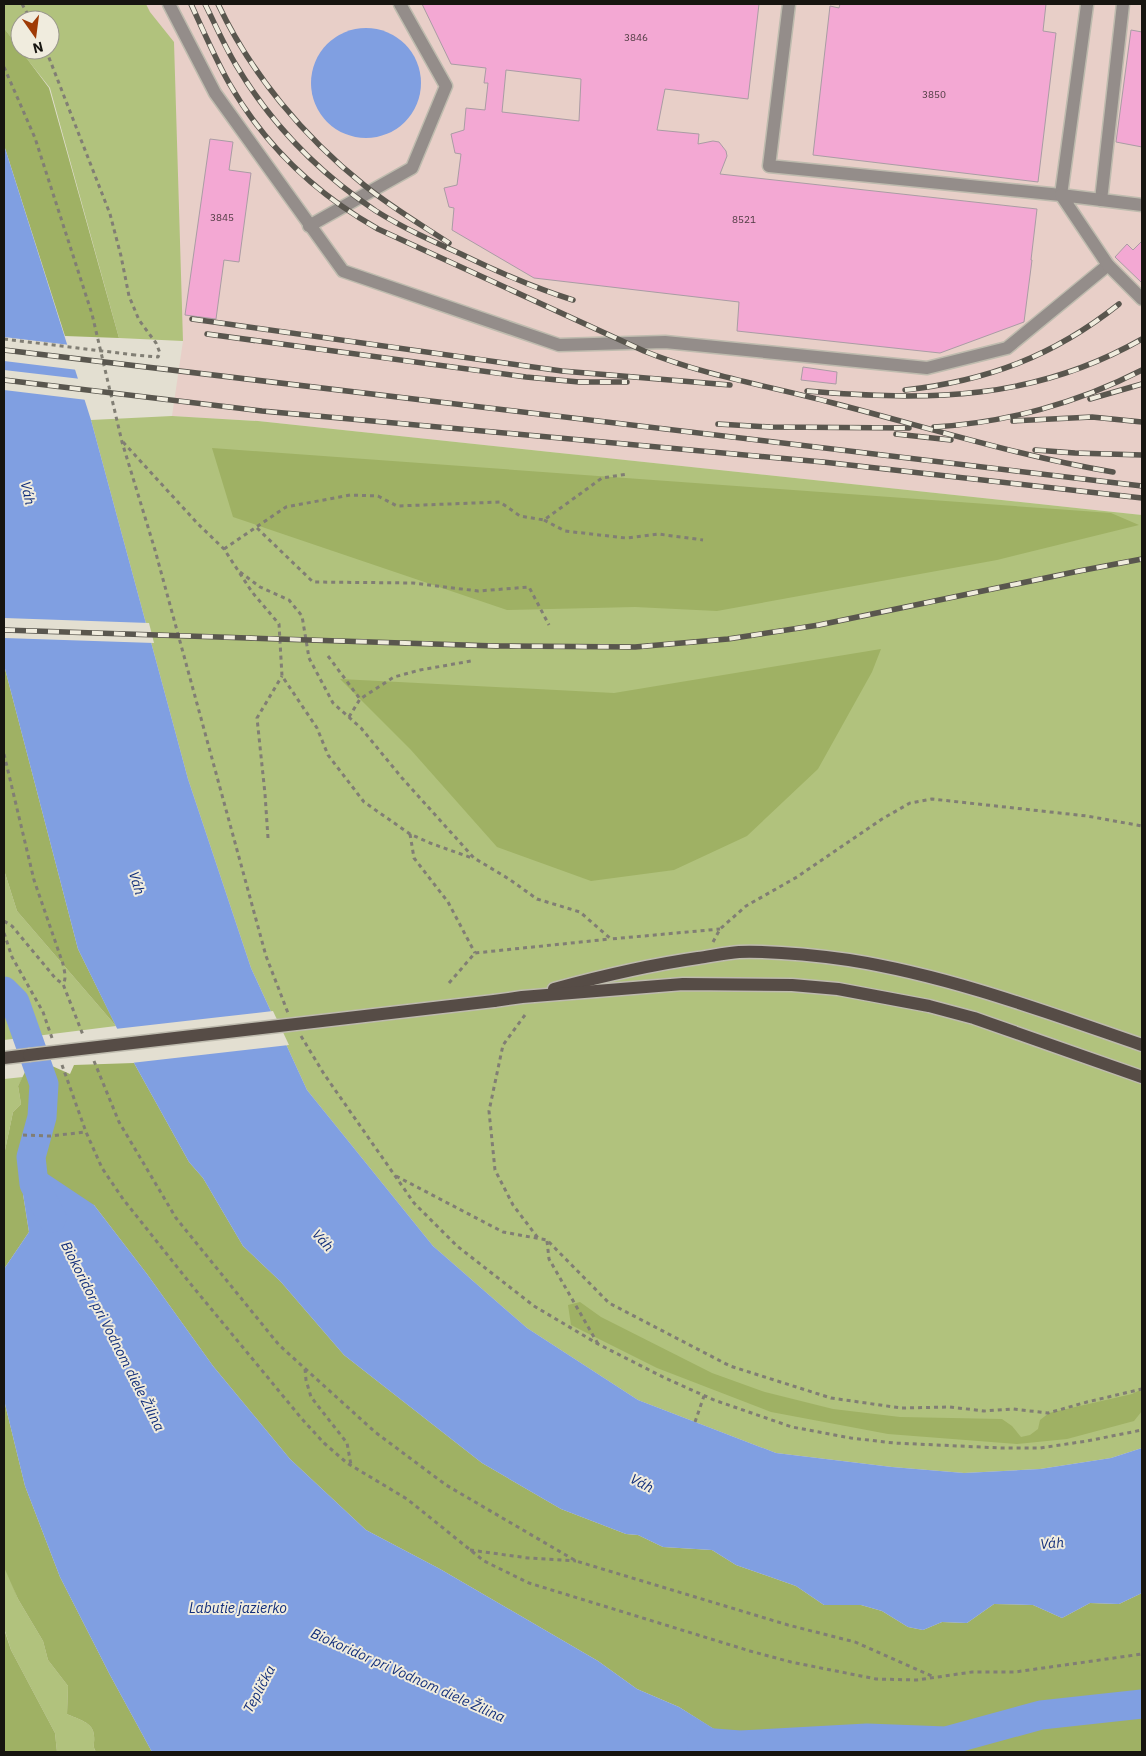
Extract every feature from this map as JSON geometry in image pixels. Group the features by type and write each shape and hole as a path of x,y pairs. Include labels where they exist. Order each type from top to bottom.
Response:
{"main road":[{"path":"522,997 628,970 739,952 780,952 821,956 931,976 1142,1045"},
{"path":"4,1058 522,997 683,984 792,985 838,989 928,1006 974,1018 1142,1077"}],"lane":[{"path":"169,4 215,93 343,271 559,345 665,342 927,368 1007,348 1108,265"},
{"path":"309,226 412,168 446,86 400,4"},
{"path":"788,4 769,166 1142,205"},
{"path":"1101,200 1123,4"},
{"path":"1086,5 1060,195 1108,265 1142,299"}],"path":[{"path":"4,339 135,356 158,357 160,353 156,343 139,320 129,296 110,214 50,60"},
{"path":"4,67 36,138 80,273 92,314 122,442 155,550 266,956 292,1019"},
{"path":"122,442 198,524 224,549 252,592 279,624 282,676 317,728 328,754 364,802 410,834 474,858 537,898 580,912 611,939"},
{"path":"544,520 602,478 628,474"},
{"path":"224,549 286,507 350,495 378,496 397,506 500,502 520,516 544,520 565,531 626,538 658,534 703,540"},
{"path":"257,528 312,582 413,583 478,590 529,587 549,624"},
{"path":"240,572 260,587 289,600 302,616 309,658 333,703 361,728 402,778 474,858"},
{"path":"328,656 360,699"},
{"path":"349,717 360,699 394,677 471,660"},
{"path":"268,838 266,794 258,718 282,676"},
{"path":"4,754 34,880 63,964 65,981 63,984"},
{"path":"713,940 720,928 746,906 797,877 882,819 910,803 932,799 1087,816 1142,826"},
{"path":"410,834 414,858 448,902 475,953"},
{"path":"4,922 12,926 56,979 63,984 85,1039"},
{"path":"449,983 475,953 720,928"},
{"path":"4,933 12,957 43,1012 53,1040"},
{"path":"526,1015 504,1045 489,1112 495,1170 513,1205 538,1238"},
{"path":"300,1033 328,1082 414,1203 456,1246 534,1306 598,1344 665,1378 704,1396 792,1427 851,1438 894,1443 1040,1448 1142,1430"},
{"path":"93,1057 119,1122 176,1218 279,1344 375,1432 446,1485 576,1561"},
{"path":"60,1058 86,1132 102,1168 123,1199 171,1260 302,1419 324,1443 351,1466 407,1499 484,1561 529,1583 750,1651 791,1662 876,1679 917,1680 972,1672 1015,1672 1142,1654"},
{"path":"23,1135 50,1136 86,1132"},
{"path":"394,1174 503,1232 547,1240 608,1303 730,1366 831,1398 900,1408 950,1407 984,1412 1013,1409 1048,1413 1142,1389"},
{"path":"547,1240 549,1259 598,1344"},
{"path":"305,1369 311,1397 347,1443 351,1466"},
{"path":"695,1422 704,1396"},
{"path":"470,1550 528,1558 576,1561 788,1625 855,1642 934,1678"}],"shaded area":[{"path":"142,4 1142,4 1142,515 258,421 172,416 183,341"}],"green space":[{"path":"4,4 146,4 150,12 174,42 183,341 119,338 50,88 28,60 60,60 60,10 10,10 10,36 4,28"},
{"path":"4,28 10,36 10,60 28,60 49,88 119,338 65,336 4,145"},
{"path":"172,416 258,421 1142,515 1142,1448 1111,1458 1040,1469 964,1473 892,1467 776,1453 638,1400 527,1328 433,1246 307,1090 251,968 188,779 91,420"},
{"path":"212,448 1111,513 1139,525 997,560 717,611 635,607 507,610 233,517"},
{"path":"881,649 872,672 818,769 747,836 674,870 591,881 497,847 411,750 340,679 614,693"},
{"path":"4,665 78,949 116,1026 17,911 4,870"},
{"path":"4,870 17,911 116,1026 4,1040"},
{"path":"134,1063 189,1162 203,1178 243,1246 281,1282 344,1355 482,1463 561,1509 626,1534 638,1535 663,1547 712,1550 736,1565 796,1586 824,1605 861,1605 882,1611 908,1627 923,1630 942,1622 967,1623 994,1604 1033,1605 1062,1618 1090,1603 1119,1604 1142,1593 1142,1752 723,1752 739,1745 679,1707 637,1689 598,1661 440,1569 366,1530 290,1459 213,1366 147,1274 94,1205 23,1194 29,1232 4,1269 4,1155 13,1112 21,1104 18,1086 25,1072 36,1076 52,1066 70,1074 74,1065"},
{"path":"23,1077 18,1086 21,1104 13,1112 4,1155 4,1079"},
{"path":"580,1302 601,1317 712,1373 765,1392 833,1409 900,1417 1002,1419 1012,1426 1021,1437 1030,1435 1038,1429 1040,1420 1049,1413 1132,1394 1142,1389 1142,1411 1134,1421 1067,1439 1017,1444 888,1434 771,1412 657,1368 571,1325 568,1305"},
{"path":"4,1400 25,1486 60,1577 152,1752 96,1752 91,1727 67,1714 68,1686 48,1660 43,1641 18,1599 4,1567"},
{"path":"4,1563 18,1599 43,1641 48,1660 68,1686 67,1714 91,1727 96,1752 57,1752 55,1733 11,1650 4,1628"},
{"path":"4,1629 11,1650 55,1733 57,1752 4,1752"}],"water":[{"path":"366,28 387,32 405,44 417,62 421,83 417,104 405,122 387,134 366,138 345,134 327,122 315,104 311,83 315,62 327,44 345,32"},
{"name":"Váh","path":"4,145 91,420 188,779 251,968 307,1090 433,1246 527,1328 638,1400 776,1453 892,1467 964,1473 1040,1469 1111,1458 1142,1448 1142,1593 1119,1604 1090,1603 1062,1618 1033,1605 994,1604 967,1623 942,1622 923,1630 908,1627 882,1611 861,1605 824,1605 796,1586 736,1565 712,1550 663,1547 638,1535 626,1534 561,1509 482,1463 344,1355 281,1282 243,1246 203,1178 189,1162 134,1063 78,949 4,665"},
{"name":"Labutie jazierko","path":"46,1173 94,1205 147,1274 213,1366 290,1459 366,1530 440,1569 598,1661 637,1689 679,1707 740,1745 723,1752 152,1752 60,1577 25,1486 4,1400 4,1269 29,1232 23,1194"}],"pier":[{"path":"4,337 70,345 78,370 4,361"},
{"path":"4,370 81,379 87,400 4,390"},
{"path":"4,618 149,623 154,643 4,638"},
{"path":"273,1011 289,1045 131,1063 115,1029"}],"building":[{"path":"422,4 759,4 748,99 665,89 657,130 699,134 698,144 713,141 719,142 726,151 727,156 720,174 1037,209 1024,322 940,353 737,331 739,302 534,278 452,230 454,208 449,207 444,188 457,185 461,154 455,153 451,134 464,130 466,108 485,110 488,83 484,83 486,68 451,64","holes":["506,70 581,79 579,121 502,112"]},
{"path":"840,4 1046,4 1043,31 1056,33 1038,182 813,155 830,6 839,8"},
{"path":"1131,30 1142,32 1142,147 1116,142"},
{"path":"210,139 233,142 229,170 251,173 239,262 224,260 216,319 185,315"},
{"path":"1142,241 1142,283 1115,257 1127,244 1133,250"},
{"path":"803,367 837,372 836,384 801,380"}],"waterway":[{"name":"Biokoridor pri Vodnom diele Žilina","path":"4,991 15,1002 44,1084 42,1117 31,1157 34,1184 52,1218"},
{"name":"Biokoridor pri Vodnom diele Žilina","path":"701,1742 740,1745 867,1738 946,1741 1041,1715 1142,1704"}],"railway":[{"path":"191,4 229,83 243,106 276,148 313,184 355,215 378,229 667,360 714,374 1042,458 1113,472"},
{"path":"205,4 232,57 250,87 298,146 335,180 376,211 418,234 516,279 573,300"},
{"path":"218,4 246,55 281,103 300,125 342,166 374,193 449,243"},
{"path":"905,390 964,380 992,373 1018,363 1070,338 1119,304"},
{"path":"192,319 562,371 730,385"},
{"path":"207,334 526,377 579,382 627,382"},
{"path":"807,391 895,396 979,392 1061,375 1101,359 1142,339"},
{"path":"4,350 1142,486"},
{"path":"934,427 987,421 1041,409 1118,382 1142,370"},
{"path":"4,380 262,411 823,462 1142,498"},
{"path":"1090,399 1142,384"},
{"path":"1013,421 1092,417 1142,422"},
{"path":"718,424 770,427 909,428"},
{"path":"896,434 951,440"},
{"path":"1035,450 1142,455"},
{"path":"4,630 496,646 635,647 728,639 819,625 1142,559"}],"water label":[{"name":"Teplička","path":"259,1689"}]}
